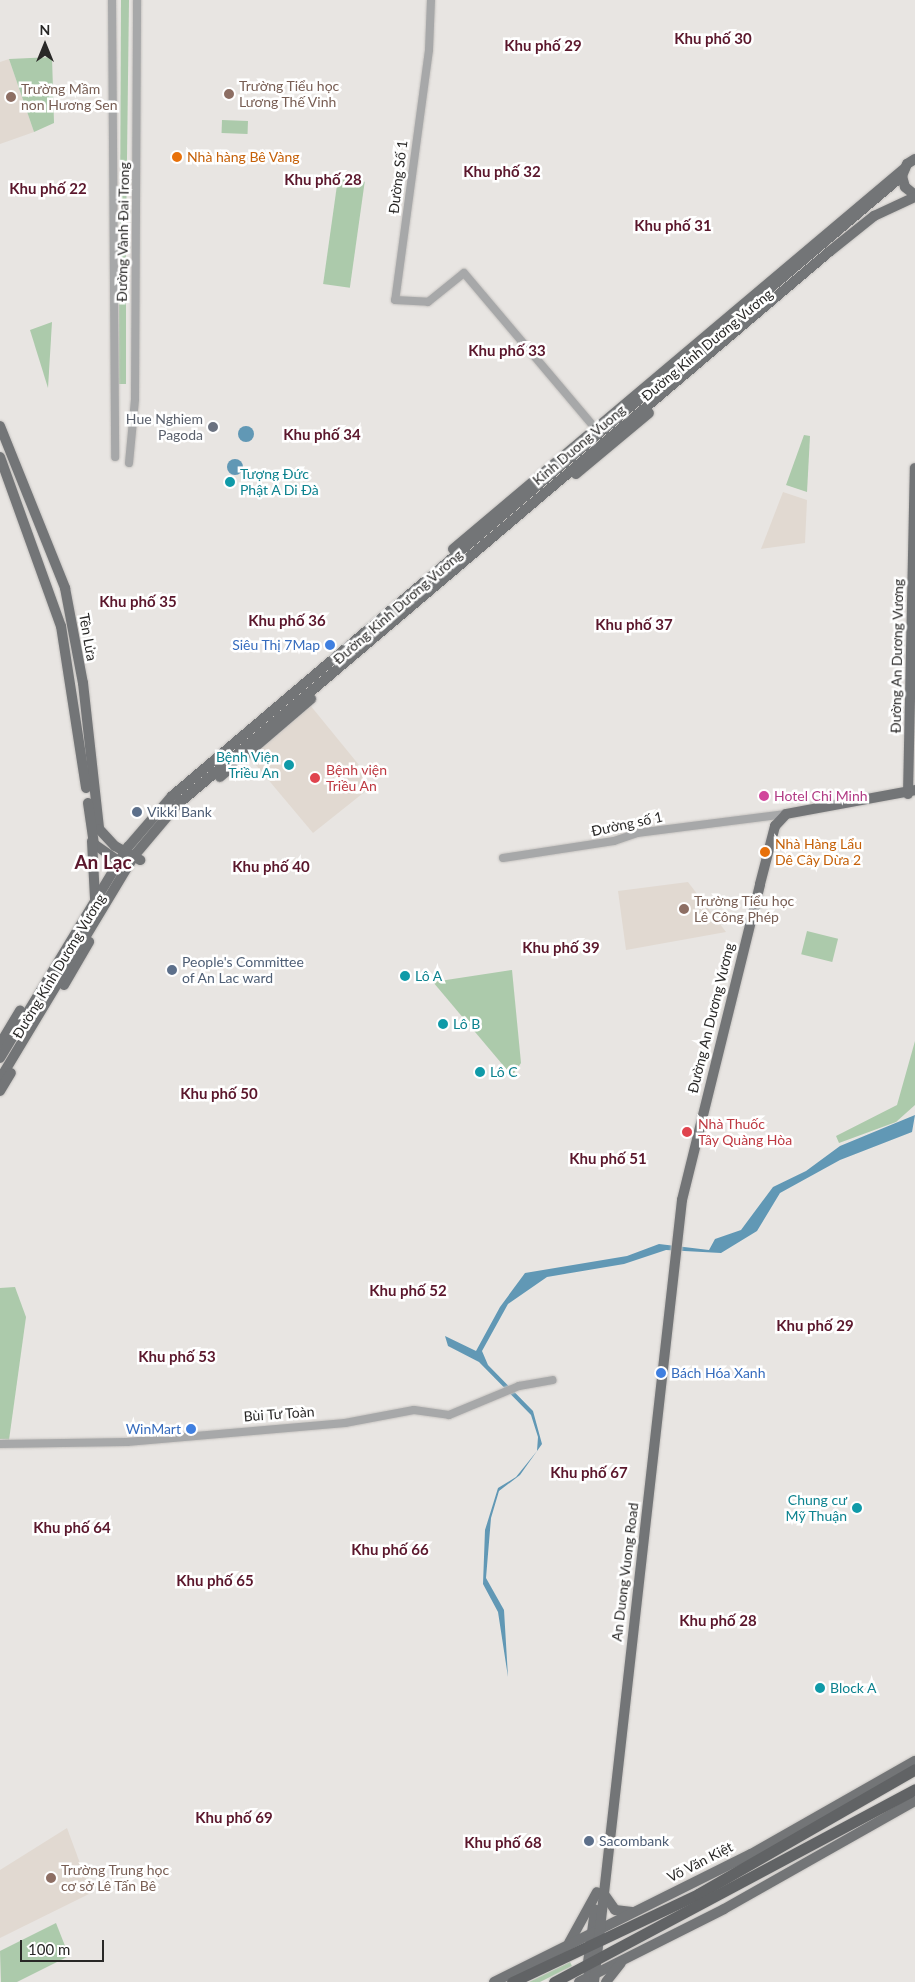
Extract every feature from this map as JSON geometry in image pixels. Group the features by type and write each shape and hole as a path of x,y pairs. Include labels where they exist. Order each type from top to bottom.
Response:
{"highway":[{"name":"Võ Văn Kiệt","path":"512,1982 595,1937 698,1894 736,1870 750,1858 915,1770"},
{"path":"554,1982 915,1789"},
{"path":"724,1868 736,1870"}],"main road":[{"name":"Đường Kinh Dương Vương","path":"0,1091 82,938 95,899 130,861 180,811 253,744 382,634 423,590 496,527 569,476 700,364 715,342 816,247 904,172 915,159"},
{"path":"904,172 906,188 915,196"},
{"name":"Đường Kinh Dương Vương","path":"0,1079 82,938 130,861 133,841 172,796 242,731 361,633 423,590 496,527 598,430 889,208 915,196"},
{"name":"Tên Lửa","path":"0,426 65,588 82,683 99,829 130,861"},
{"name":"Tên Lửa","path":"0,457 61,626 92,840 95,899"},
{"name":"Đường An Dương Vương","path":"675,1263 677,1231 730,996 775,826 786,814 913,793 915,468"},
{"path":"242,731 253,744"},
{"path":"92,840 102,853 130,861"},
{"name":"Đường Kinh Dương Vương","path":"0,1044 51,964 74,952"},
{"name":"Đường Kinh Dương Vương","path":"0,1058 58,961"},
{"name":"An Duong Vuong Road","path":"588,1980 601,1889 675,1263"},
{"name":"Võ Văn Kiệt","path":"494,1982 563,1949 595,1937 633,1912 724,1868 750,1858 915,1761"},
{"path":"588,1980 915,1801"},
{"path":"601,1889 615,1910 633,1912"},
{"path":"563,1949 586,1920 601,1889"},
{"path":"606,1982 625,1959"}],"street":[{"name":"Đường Vành Đai Trong","path":"112,0 115,457"},
{"name":"Đường Vành Đai Trong","path":"129,463 136,393 137,0"},
{"name":"Đường Số 1","path":"431,0 427,58 395,300 420,304 431,300 464,273 598,430"},
{"name":"Đường số 1","path":"503,858 614,841 637,833 786,814"},
{"name":"Bùi Tư Toàn","path":"0,1444 127,1442 345,1423 414,1410 449,1415 513,1388 552,1380"}],"shaded area":[{"name":"Trường Mầm non Hương Sen","path":"9,59 34,132 0,144 0,62"},
{"path":"783,492 807,500 805,543 761,549"},
{"name":"Bệnh viện Triều An","path":"310,705 359,765 367,790 313,833 250,758"},
{"path":"688,882 726,932 626,950 618,891"},
{"name":"Trường Trung học cơ sở Lê Tấn Bê","path":"67,1828 91,1893 0,1938 0,1870"}],"green space":[{"path":"121,0 129,0 126,235 120,235"},
{"path":"52,57 54,123 34,132 9,59"},
{"path":"222,120 248,121 248,134 222,133"},
{"path":"338,178 365,182 350,288 323,284"},
{"path":"119,251 126,251 126,384 119,384"},
{"path":"52,322 48,388 30,330"},
{"path":"804,435 810,436 807,492 786,485"},
{"path":"807,931 838,939 832,962 801,954"},
{"path":"512,970 521,1063 512,1076 433,982"},
{"path":"915,1041 915,1105 896,1122 839,1143 836,1136 897,1105"},
{"path":"15,1287 26,1317 9,1440 0,1439 0,1288"},
{"path":"56,1923 69,1956 17,1982 1,1982 0,1951"},
{"path":"570,1962 572,1966 540,1982 529,1982"}],"water":[{"path":"246,426 252,428 254,434 252,440 246,442 240,440 238,434 240,428"},
{"path":"235,459 241,461 243,467 241,473 235,475 229,473 227,467 229,461"},
{"path":"915,1115 912,1132 840,1160 780,1193 757,1231 721,1253 666,1250 624,1264 547,1277 508,1304 482,1351 488,1365 533,1411 542,1444 520,1475 499,1491 491,1518 486,1578 504,1610 508,1677 498,1612 483,1584 485,1530 498,1488 516,1477 537,1451 538,1437 531,1415 479,1362 448,1346 445,1336 476,1351 500,1307 525,1273 627,1256 659,1244 709,1250 715,1239 741,1230 773,1187 806,1171 840,1146"}],"place":[{"name":"Trường Tiểu học Lương Thế Vinh","path":"229,94"},
{"name":"Trường Mầm non Hương Sen","path":"11,97"},
{"name":"Nhà hàng Bê Vàng","path":"177,157"},
{"name":"Hue Nghiem Pagoda","path":"213,427"},
{"name":"Tượng Đức Phật A Di Đà","path":"230,482"},
{"name":"Siêu Thị 7Map","path":"330,645"},
{"name":"Bệnh Viện Triều An","path":"289,765"},
{"name":"Bệnh viện Triều An","path":"315,778"},
{"name":"Hotel Chi Minh","path":"764,796"},
{"name":"Vikki Bank","path":"137,812"},
{"name":"Nhà Hàng Lẩu Dê Cây Dừa 2","path":"765,852"},
{"name":"Trường Tiểu học Lê Công Phép","path":"684,909"},
{"name":"People's Committee of An Lac ward","path":"172,970"},
{"name":"Lô A","path":"405,976"},
{"name":"Lô B","path":"443,1024"},
{"name":"Lô C","path":"480,1072"},
{"name":"Nhà Thuốc Tây Quàng Hòa","path":"687,1132"},
{"name":"Bách Hóa Xanh","path":"661,1373"},
{"name":"WinMart","path":"191,1429"},
{"name":"Chung cư Mỹ Thuận","path":"857,1508"},
{"name":"Block A","path":"820,1688"},
{"name":"Sacombank","path":"589,1841"},
{"name":"Trường Trung học cơ sở Lê Tấn Bê","path":"51,1878"}],"district":[{"name":"Khu phố 30","path":"713,39"},
{"name":"Khu phố 29","path":"543,46"},
{"name":"Khu phố 32","path":"502,172"},
{"name":"Khu phố 28","path":"323,180"},
{"name":"Khu phố 22","path":"48,189"},
{"name":"Khu phố 31","path":"673,226"},
{"name":"Khu phố 33","path":"507,351"},
{"name":"Khu phố 34","path":"322,435"},
{"name":"Khu phố 35","path":"138,602"},
{"name":"Khu phố 36","path":"287,621"},
{"name":"Khu phố 37","path":"634,625"},
{"name":"An Lạc","path":"103,862"},
{"name":"Khu phố 40","path":"271,867"},
{"name":"Khu phố 39","path":"561,948"},
{"name":"Khu phố 50","path":"219,1094"},
{"name":"Khu phố 51","path":"608,1159"},
{"name":"Khu phố 52","path":"408,1291"},
{"name":"Khu phố 29","path":"815,1326"},
{"name":"Khu phố 53","path":"177,1357"},
{"name":"Khu phố 67","path":"589,1473"},
{"name":"Khu phố 64","path":"72,1528"},
{"name":"Khu phố 66","path":"390,1550"},
{"name":"Khu phố 65","path":"215,1581"},
{"name":"Khu phố 28","path":"718,1621"},
{"name":"Khu phố 69","path":"234,1818"},
{"name":"Khu phố 68","path":"503,1843"}]}
